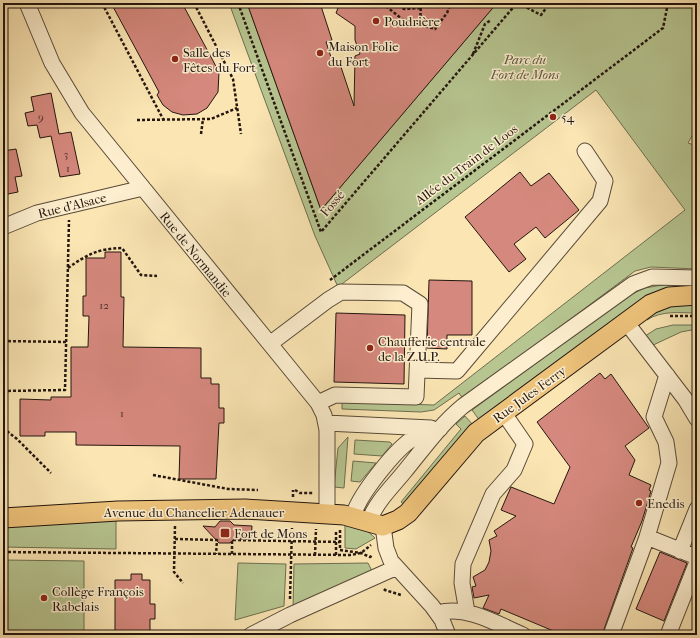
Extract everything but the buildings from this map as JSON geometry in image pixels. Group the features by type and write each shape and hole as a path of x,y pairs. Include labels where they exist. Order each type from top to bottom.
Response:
{"main road":[{"name":"Rue Jules Ferry","path":"362,523 398,520 408,513 470,438 503,412 651,304 663,298 677,295 697,295"},
{"name":"Avenue du Chancelier Adenauer","path":"3,518 118,511 245,509 327,513 362,523"}],"street":[{"name":"Rue de Normandie","path":"27,3 52,64 72,98 143,188 271,343 318,403 326,423 327,513"},
{"path":"417,370 457,371 600,201 605,181 586,151"},
{"name":"Rue d'Alsace","path":"3,227 37,213 143,188"},
{"path":"448,635 438,613 396,568 386,548 362,523 357,504 368,487 405,445 414,438 440,428 463,406 633,284 652,277 697,278"},
{"path":"271,343 341,292 402,293 420,304 416,397 335,395 318,403"},
{"path":"626,322 685,399 697,419"},
{"path":"611,635 647,537 669,463 666,442 654,417 666,375"},
{"path":"467,612 462,583 464,564 493,494 514,470 524,444 503,412"},
{"path":"326,423 440,428"},
{"path":"680,551 697,509"},
{"path":"647,537 697,557"},
{"path":"668,635 697,562"},
{"path":"251,635 290,615 396,568"},
{"path":"438,613 448,611 467,612 523,635"}],"path":[{"path":"102,3 163,119"},
{"path":"194,3 233,79 241,134"},
{"name":"Fossé","path":"238,3 320,232 518,3 541,15 550,3"},
{"path":"382,3 402,19 420,26 435,29 447,13 451,3"},
{"path":"394,3 404,9 421,8"},
{"path":"414,3 421,8"},
{"path":"420,26 421,3"},
{"name":"Allée du Train de Loos","path":"324,285 663,28 668,3"},
{"path":"472,57 485,24 491,20"},
{"path":"137,120 211,119 237,108"},
{"path":"201,134 203,119"},
{"path":"3,391 65,390 69,205"},
{"path":"68,268 90,253 105,248 122,248 141,275 157,276"},
{"path":"666,316 697,316"},
{"path":"3,341 66,342"},
{"path":"3,428 17,439 51,473"},
{"path":"153,475 228,489 258,490"},
{"path":"290,615 293,512"},
{"path":"232,554 232,540 340,542 362,523"},
{"path":"182,524 175,524 174,572 183,583"},
{"path":"175,539 217,540 216,554"},
{"path":"3,552 292,555 351,555 361,553 340,550 340,542"},
{"path":"378,575 385,590 407,599 418,591"}],"green space":[{"name":"Parc du Fort de Mons","path":"229,3 247,3 321,210 497,3 697,3 697,127 688,143 697,146 697,269 651,267 635,271 463,399 459,393 434,410 421,412 342,409 342,402 434,405 685,210 596,90 338,287 315,236"},
{"path":"668,284 697,284 697,288 670,288 655,293 480,421 472,410 630,295 645,288"},
{"path":"697,302 697,313 665,313 647,320 645,316 659,308"},
{"path":"673,325 697,325 697,329 681,332 649,347 642,338 656,329"},
{"path":"465,416 473,425 405,505 401,502 461,429 456,424"},
{"path":"348,437 344,488 334,487 338,448"},
{"path":"355,440 390,442 392,444 382,456 354,454"},
{"path":"353,461 376,463 360,482 351,481"},
{"path":"116,520 116,549 3,547 3,524"},
{"path":"345,521 361,525 375,538 356,549 345,548"},
{"name":"Collège François Rabelais","path":"3,560 84,561 84,635 3,635"},
{"path":"238,563 286,564 284,606 235,620"},
{"path":"368,563 373,573 293,609 294,564"}],"place":[{"name":"Poudrière","path":"376,21"},
{"name":"Maison Folie du Fort","path":"320,53"},
{"name":"Salle des Fêtes du Fort","path":"175,59"},
{"name":"54","path":"553,117"},
{"name":"Chaufferie centrale de la Z.U.P.","path":"370,348"},
{"name":"Enedis","path":"639,503"},
{"name":"Fort de Mons","path":"225,533"},
{"name":"Collège François Rabelais","path":"44,598"}]}
